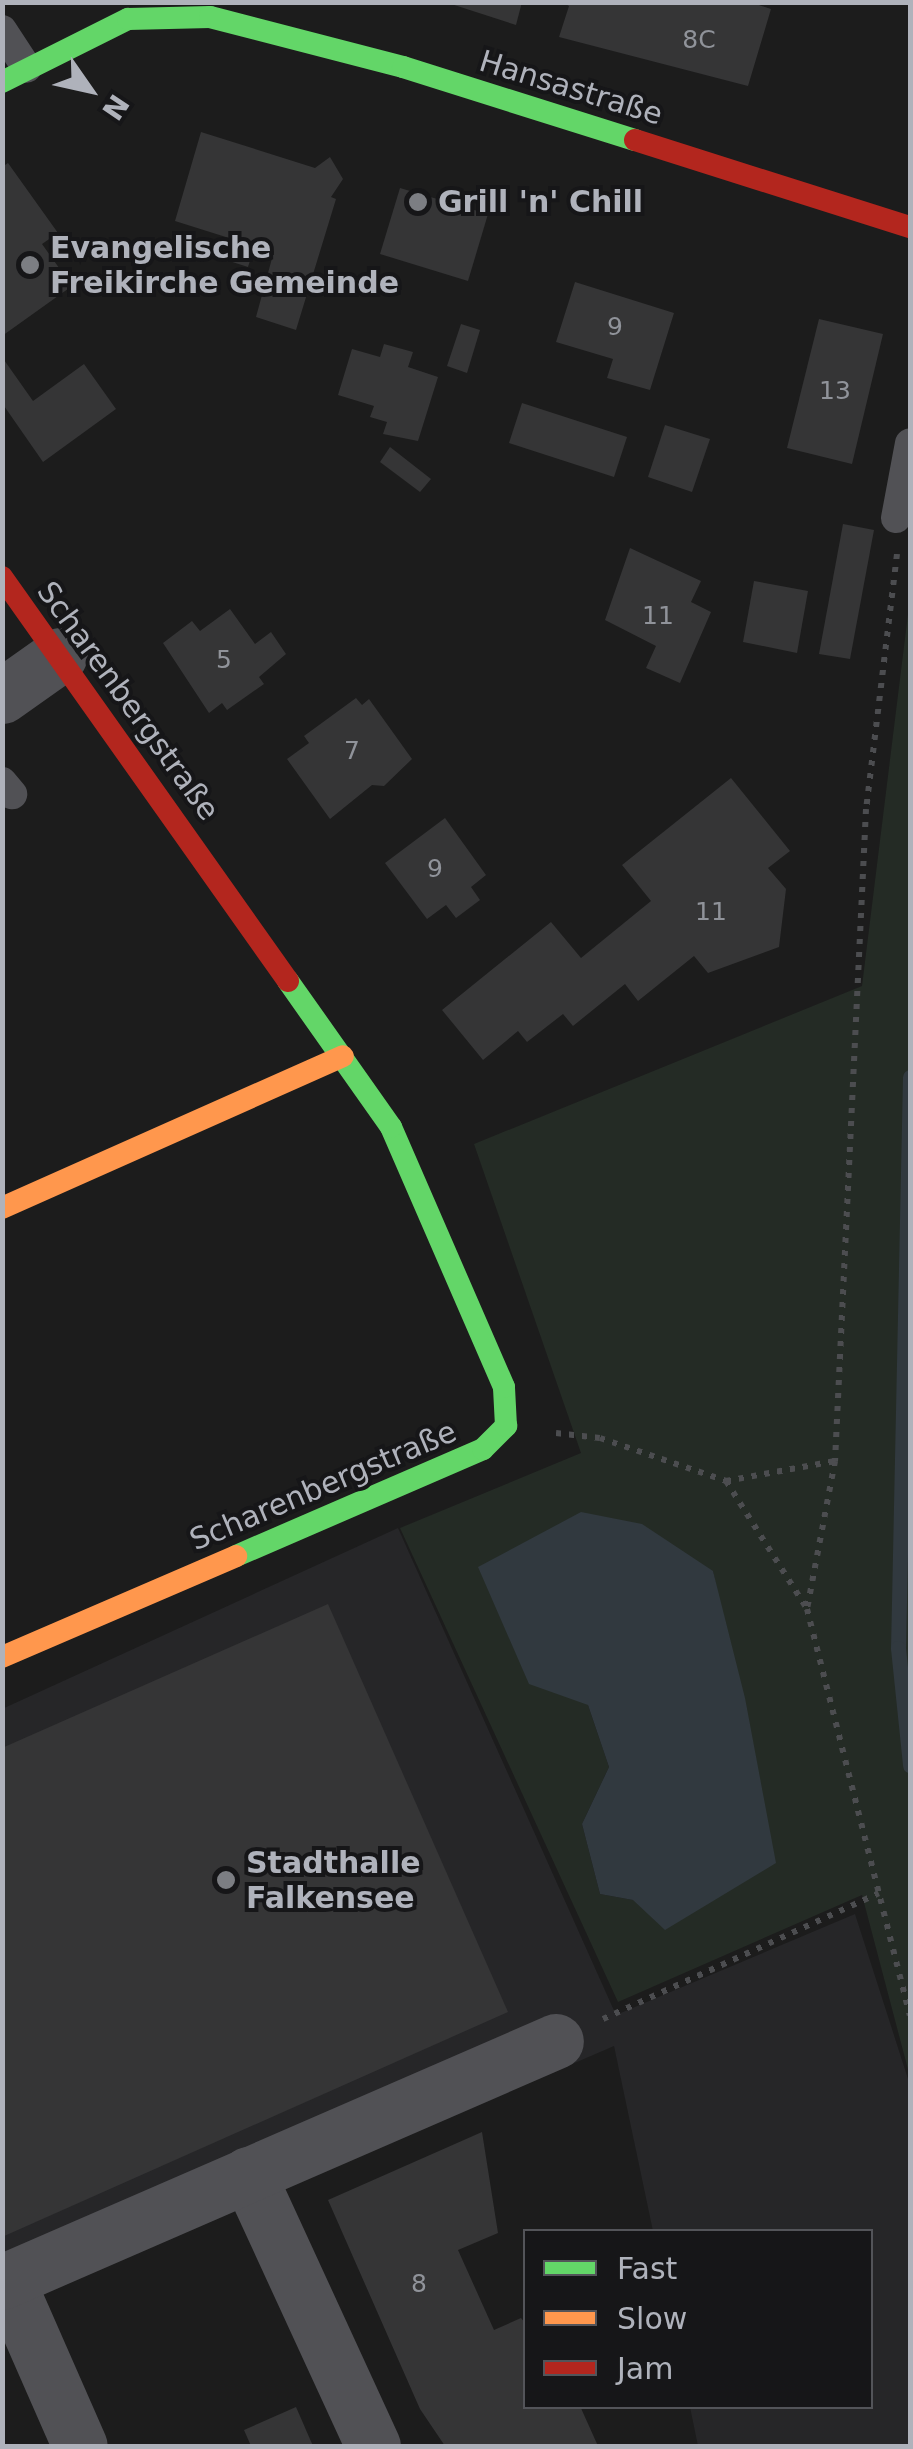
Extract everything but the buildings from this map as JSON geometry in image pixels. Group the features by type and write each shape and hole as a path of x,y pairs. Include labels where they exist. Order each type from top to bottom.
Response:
{"street":[{"name":"Hansastraße","path":"15,75 128,19 213,10 910,227"},
{"name":"Scharenbergstraße","path":"2,577 344,1056 398,1144 504,1387 506,1426 484,1448 2,1657"},
{"path":"2,696 60,655"},
{"path":"2,1208 344,1056"},
{"path":"80,2446 5,2281 556,2040"},
{"path":"248,2174 372,2446"}],"lane":[{"path":"2,30 15,75"},
{"path":"896,518 910,443"}],"path":[{"path":"807,1608 834,1461 866,809 898,570 896,518"},
{"path":"506,1426 600,1438 726,1481 834,1461"},
{"path":"726,1481 807,1608 910,2014"},
{"path":"556,2040 879,1893"}],"shaded area":[{"path":"910,598 910,2077 862,1895 618,2002 400,1528 581,1453 474,1144 862,986","holes":["713,1571 775,1863 633,1900 600,1894 582,1824 609,1767 588,1705"]},
{"path":"581,1512 642,1524 713,1571 745,1698 776,1863 665,1930 633,1900 600,1894 582,1824 609,1767 588,1705 529,1684 478,1567"},
{"path":"398,1528 616,2015 855,1914 910,2085 910,2446 698,2446 690,2409 873,2409 873,2229 653,2229 614,2046 3,2309 2,1709"}],"waterway":[{"path":"910,1077 898,1648 910,1765"}],"traffic: fast":[{"path":"2,82 128,19 210,17 403,67 635,140"},
{"path":"236,1556 483,1449 506,1426 504,1387 391,1127 288,981"}],"traffic: slow":[{"path":"2,1208 343,1056"},
{"path":"2,1657 236,1556"}],"traffic: jam":[{"path":"635,140 910,227"},
{"path":"2,577 288,981"}],"place":[{"name":"Grill 'n' Chill","path":"418,202"},
{"name":"Evangelische Freikirche Gemeinde","path":"30,265"},
{"name":"Stadthalle Falkensee","path":"226,1880"}]}
